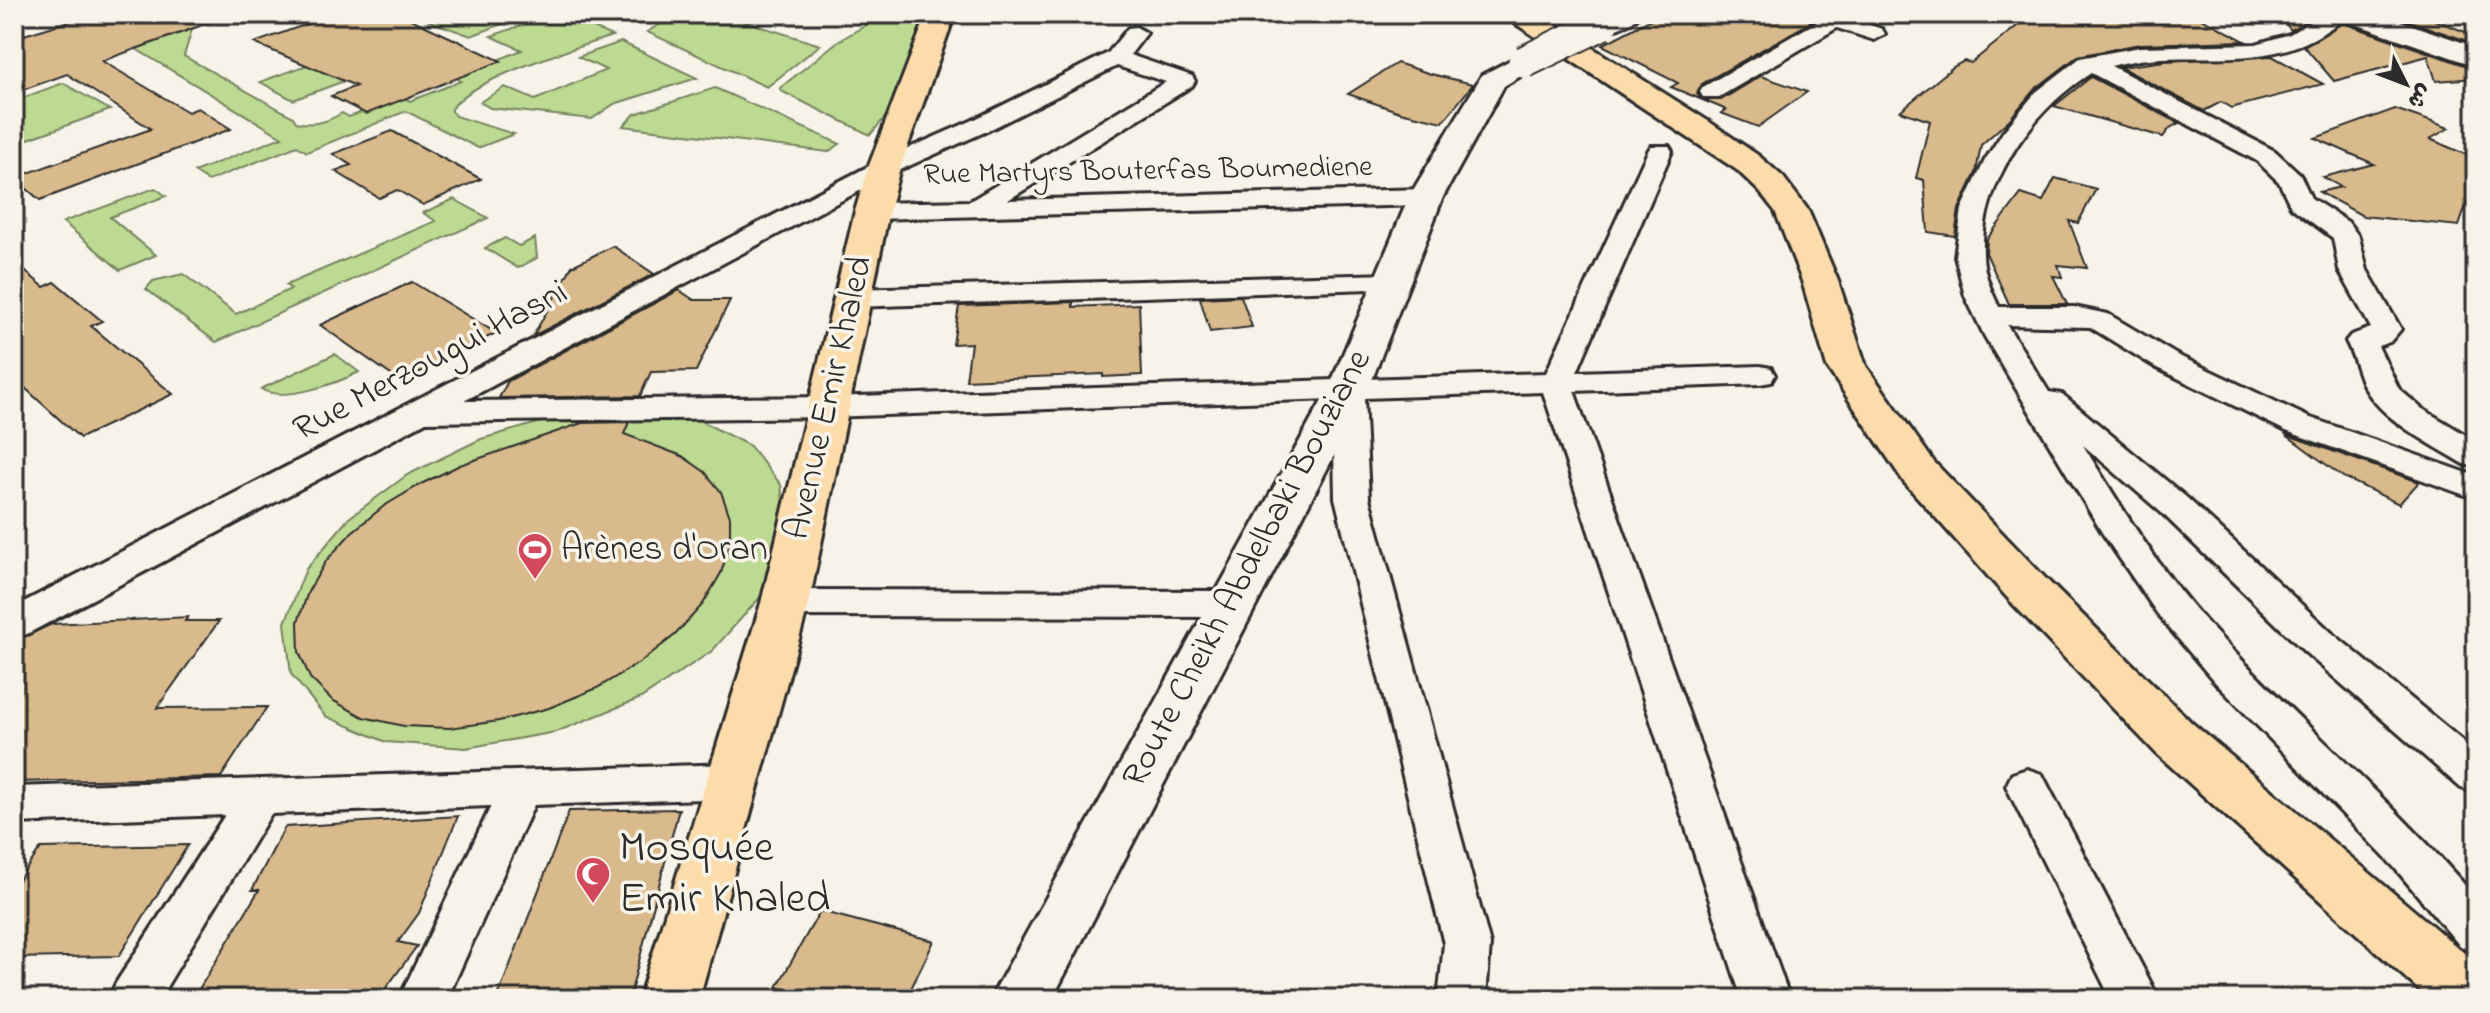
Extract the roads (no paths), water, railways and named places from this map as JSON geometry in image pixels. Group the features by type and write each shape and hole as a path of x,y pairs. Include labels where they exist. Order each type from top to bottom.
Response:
{"main road":[{"path":"1520,14 1697,128 1748,163 1771,184 1791,210 1820,281 1847,367 1919,472 2030,592 2174,738 2473,999"},
{"name":"Avenue Emir Khaled","path":"669,999 785,603 884,168 946,20"}],"street":[{"path":"2337,14 2300,37 2275,47 2196,55 2125,56 2088,63 2036,105 2004,151 1975,209 1970,230 1969,258 1990,316 2026,380 2150,578 2236,681 2438,882 2476,931"},
{"path":"2354,14 2476,57"},
{"path":"1711,92 1824,18 1874,34"},
{"name":"Route Cheikh Abdelbaki Bouziane","path":"1020,999 1348,390 1426,197 1492,81 1524,62 1614,19"},
{"path":"976,208 1184,81 1116,58 1136,33"},
{"name":"Rue Merzougui Hasni","path":"14,624 884,168 979,126 1116,58"},
{"path":"2088,63 2266,156 2282,168 2291,179 2300,202 2339,228 2346,237 2357,277 2386,329 2380,336 2361,341 2375,369 2377,381 2388,396 2410,415 2476,456"},
{"path":"1660,151 1556,384 1766,999"},
{"name":"Rue Martyrs Bouterfas Boumediene","path":"872,211 1426,197"},
{"path":"852,298 1390,282"},
{"path":"1990,316 2074,316 2098,320 2166,361 2297,424 2476,488"},
{"path":"416,412 828,407 1760,375"},
{"path":"2026,380 2175,506 2318,642 2476,776"},
{"path":"1348,390 1352,498 1467,944 1462,999"},
{"path":"785,603 1234,604"},
{"path":"14,805 731,781"},
{"path":"2027,786 2135,999"},
{"path":"423,999 521,787"},
{"path":"133,999 258,799"}],"place":[{"name":"Arènes d'Oran","path":"535,581"},
{"name":"Mosquée Emir Khaled","path":"593,905"}]}
